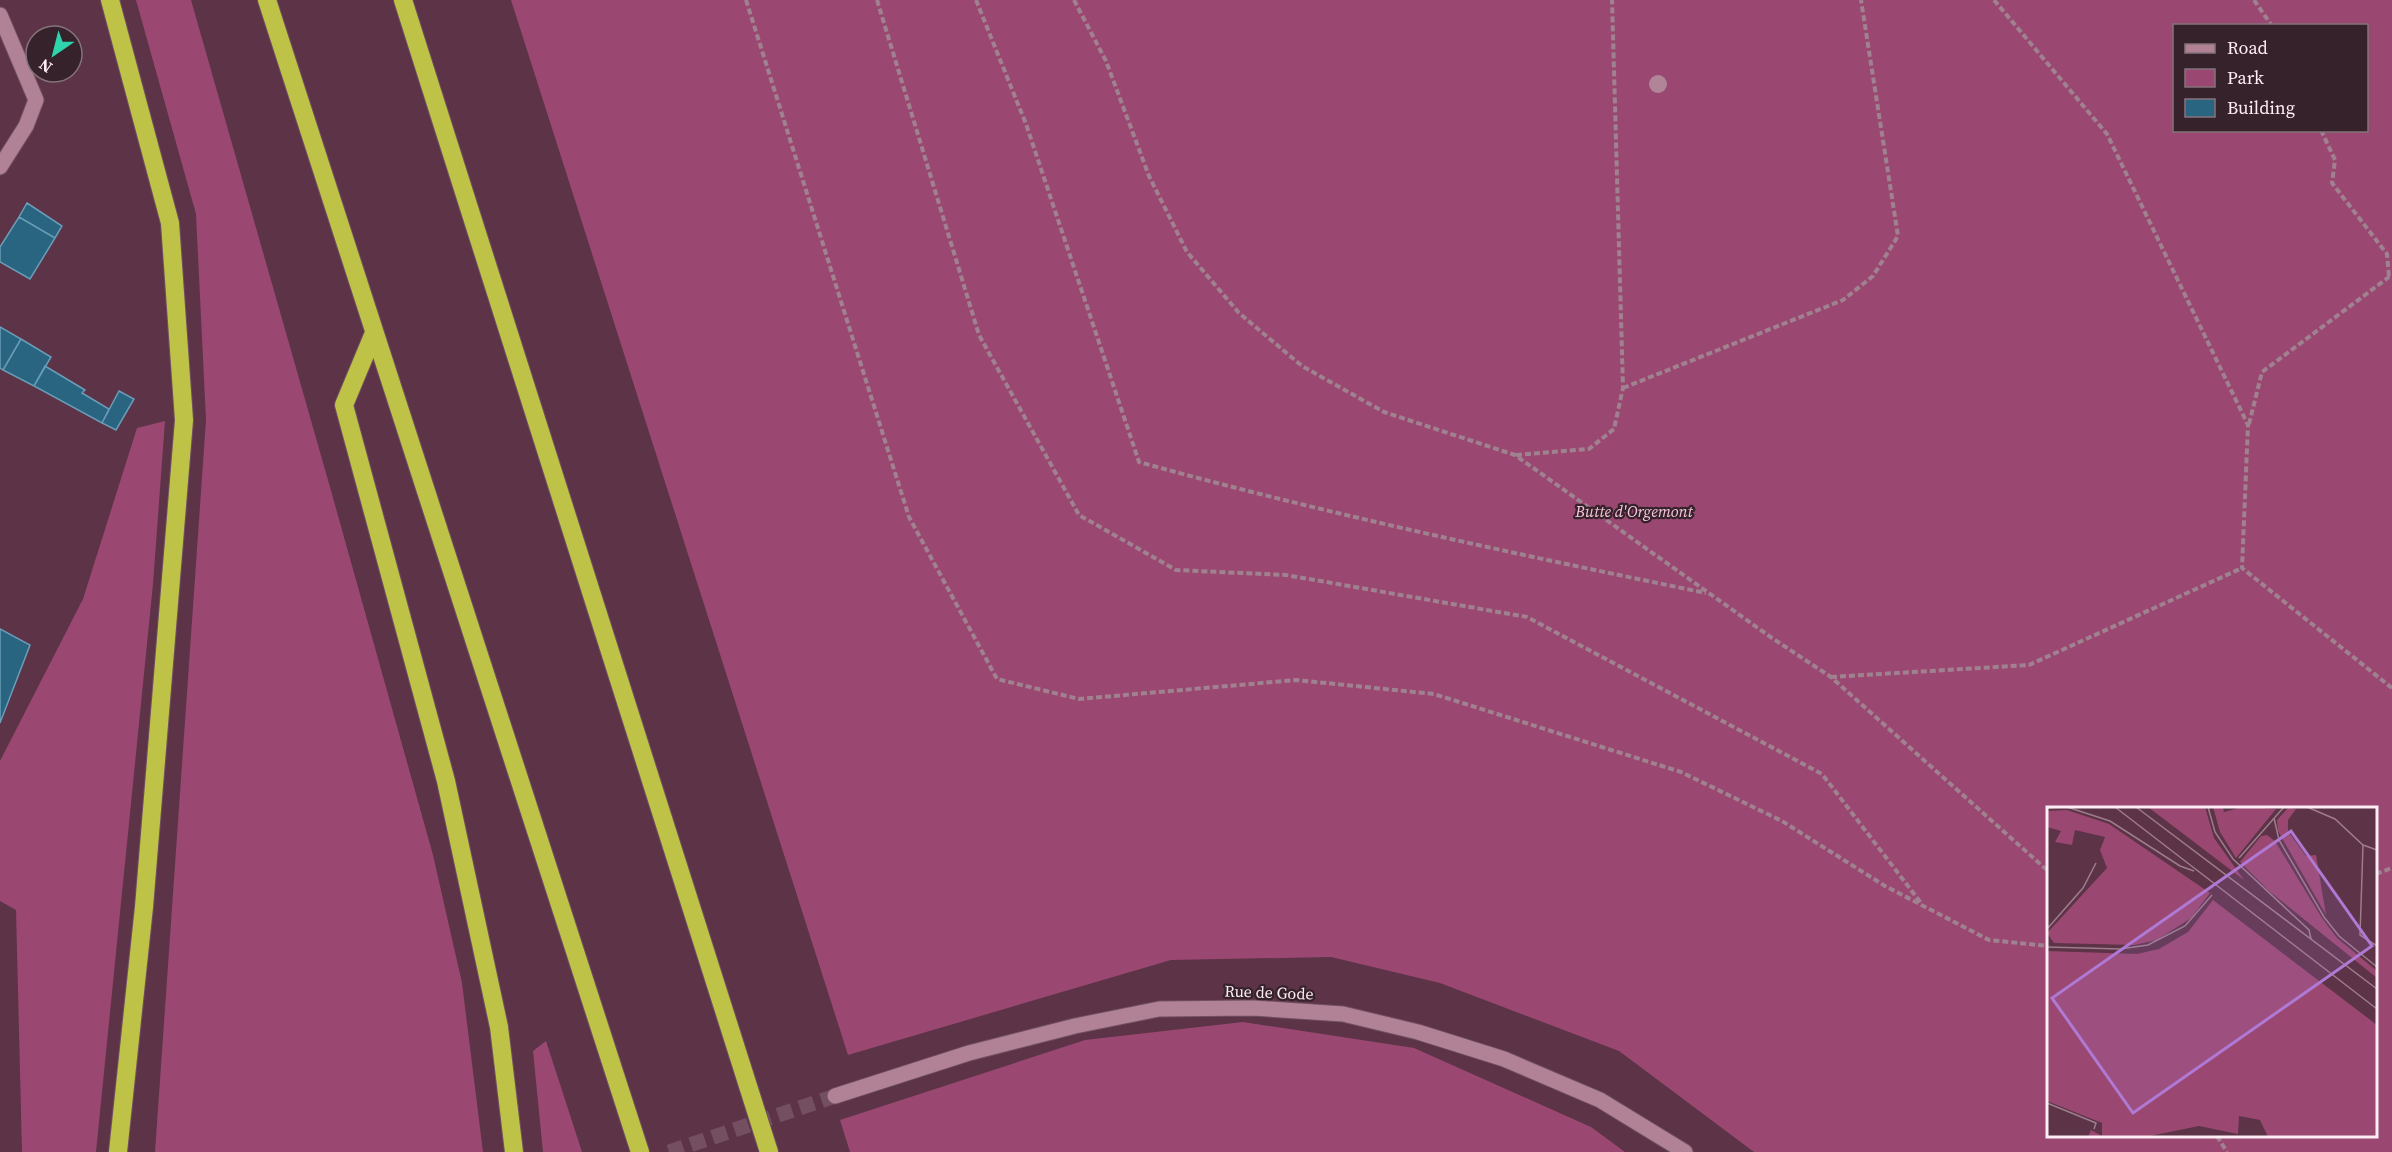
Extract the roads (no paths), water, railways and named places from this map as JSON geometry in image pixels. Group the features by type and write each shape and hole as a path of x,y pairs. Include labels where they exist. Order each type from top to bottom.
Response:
{"highway":[{"path":"110,0 170,223 184,420 144,907 119,1151"},
{"path":"267,0 640,1152"},
{"path":"403,0 769,1152"},
{"path":"374,333 344,405 446,781 499,1027 514,1152"}],"street":[{"path":"0,15 36,100 26,126 0,167"},
{"name":"Rue de Gode","path":"835,1096 969,1053 1075,1026 1159,1009 1253,1008 1343,1014 1418,1032 1504,1059 1600,1100 1685,1152"}],"tunnel":[{"path":"669,1152 835,1096"}],"park label":[{"name":"Butte d'Orgemont","path":"1634,511"}]}
